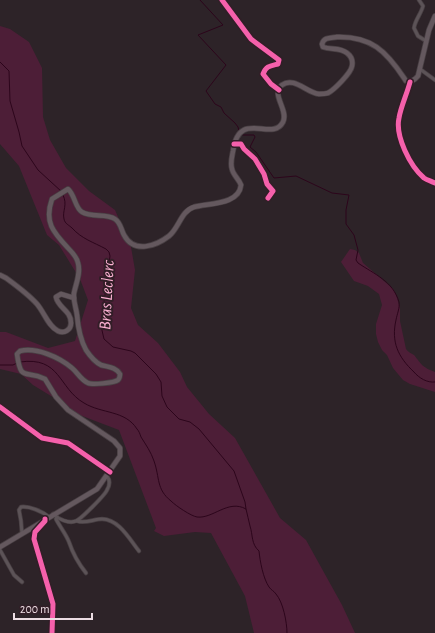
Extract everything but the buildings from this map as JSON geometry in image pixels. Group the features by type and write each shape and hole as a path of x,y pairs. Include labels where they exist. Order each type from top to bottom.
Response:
{"main road":[{"path":"0,549 96,489 118,460 120,453 120,448 114,441 68,410 56,398 45,380 24,373 20,369 18,352 27,349 46,354 68,364 89,383 96,384 114,382 119,379 120,374 117,370 97,362 88,352 78,328 74,298 79,274 78,262 73,253 52,230 49,218 51,202 54,197 66,189 70,191 82,212 112,218 119,223 124,236 129,241 142,247 153,246 172,233 185,213 190,209 225,201 236,195 241,185 232,170 231,161 234,144 244,129 252,127 271,130 281,125 284,113 279,98 279,90 284,84 298,84 315,94 324,94 332,90 348,73 352,67 349,54 342,50 323,47 322,41 326,38 343,37 359,39 370,43 387,56 406,81 410,82 415,79 420,69 426,42 435,16"},
{"path":"0,275 6,278 38,305 54,327 59,331 66,331 69,329 71,326 71,317 58,302 56,297 61,294 74,298"}],"street":[{"path":"222,0 251,39 279,60 278,64 269,66 263,74 271,84 279,90"},
{"path":"419,0 423,6 422,12 416,18 414,28 418,36 426,42"},
{"path":"420,69 435,80"},
{"path":"410,82 399,118 398,125 401,140 405,152 421,175 427,180 435,183"},
{"path":"234,144 241,144 244,149 255,159 264,174 267,184 273,192 268,198"},
{"path":"0,407 42,438 68,443 108,474 109,486 105,494 77,521"},
{"path":"22,534 22,521 19,510 21,507 27,507 45,513 56,520 69,541 79,564 86,573"},
{"path":"52,633 53,604 34,539 35,532 45,521 51,517 71,522 103,519 112,522 122,530 138,552"},
{"path":"0,549 14,574 22,582"}],"shaded area":[{"path":"0,26 10,29 29,42 42,68 43,117 50,140 66,168 89,191 115,210 131,247 135,270 131,308 138,325 158,343 180,372 187,387 209,414 235,438 280,518 306,540 342,605 355,633 254,633 245,596 211,533 195,532 164,536 154,531 156,528 119,430 77,414 76,416 69,407 33,385 21,374 0,369 0,332 6,332 48,348 75,341 88,300 80,279 59,245 47,235 19,166 0,144"},
{"path":"350,249 359,253 363,263 393,289 400,309 400,321 406,349 427,369 435,372 435,392 410,384 403,380 393,368 387,355 382,350 376,334 376,324 382,305 379,294 368,286 354,281 341,262"}],"waterway":[{"path":"200,0 223,25 198,35 226,65 206,91 215,104 221,107 224,113 235,123 239,131"},
{"name":"Bras Leclerc","path":"0,62 9,71 10,101 22,146 38,170 62,192"},
{"path":"243,135 254,135 255,137 250,147 256,152 274,178 296,176 332,193 349,195 346,210 346,224 354,235 358,250 356,260 358,263 388,283 396,295 399,302 399,309 396,318 394,335 400,355 408,366 423,380 435,382"},
{"name":"Bras Leclerc","path":"63,195 65,202 64,216 66,223 80,235 109,252 110,256 101,326 104,339 113,347 135,353 156,374 161,382 162,396 167,407 179,419 190,422 199,429 234,471 246,509"},
{"path":"20,362 33,361 44,364 58,375 75,397 98,409 120,415 132,423 154,461 159,483 166,497 191,515 203,517 233,506 246,509 253,542 259,551 265,579 283,607 287,633"},
{"path":"0,365 13,365 17,363"}],"cycle path":[{"path":"222,0 251,39 279,60 278,64 267,68 263,74 271,84 279,90"},
{"path":"410,82 399,118 398,125 401,142 419,173 424,178 435,183"},
{"path":"234,144 241,144 244,149 255,159 264,174 267,184 273,191 268,198"},
{"path":"0,407 42,438 68,443 110,472"},
{"path":"45,519 45,521 35,532 34,539 53,604 52,633"}]}
